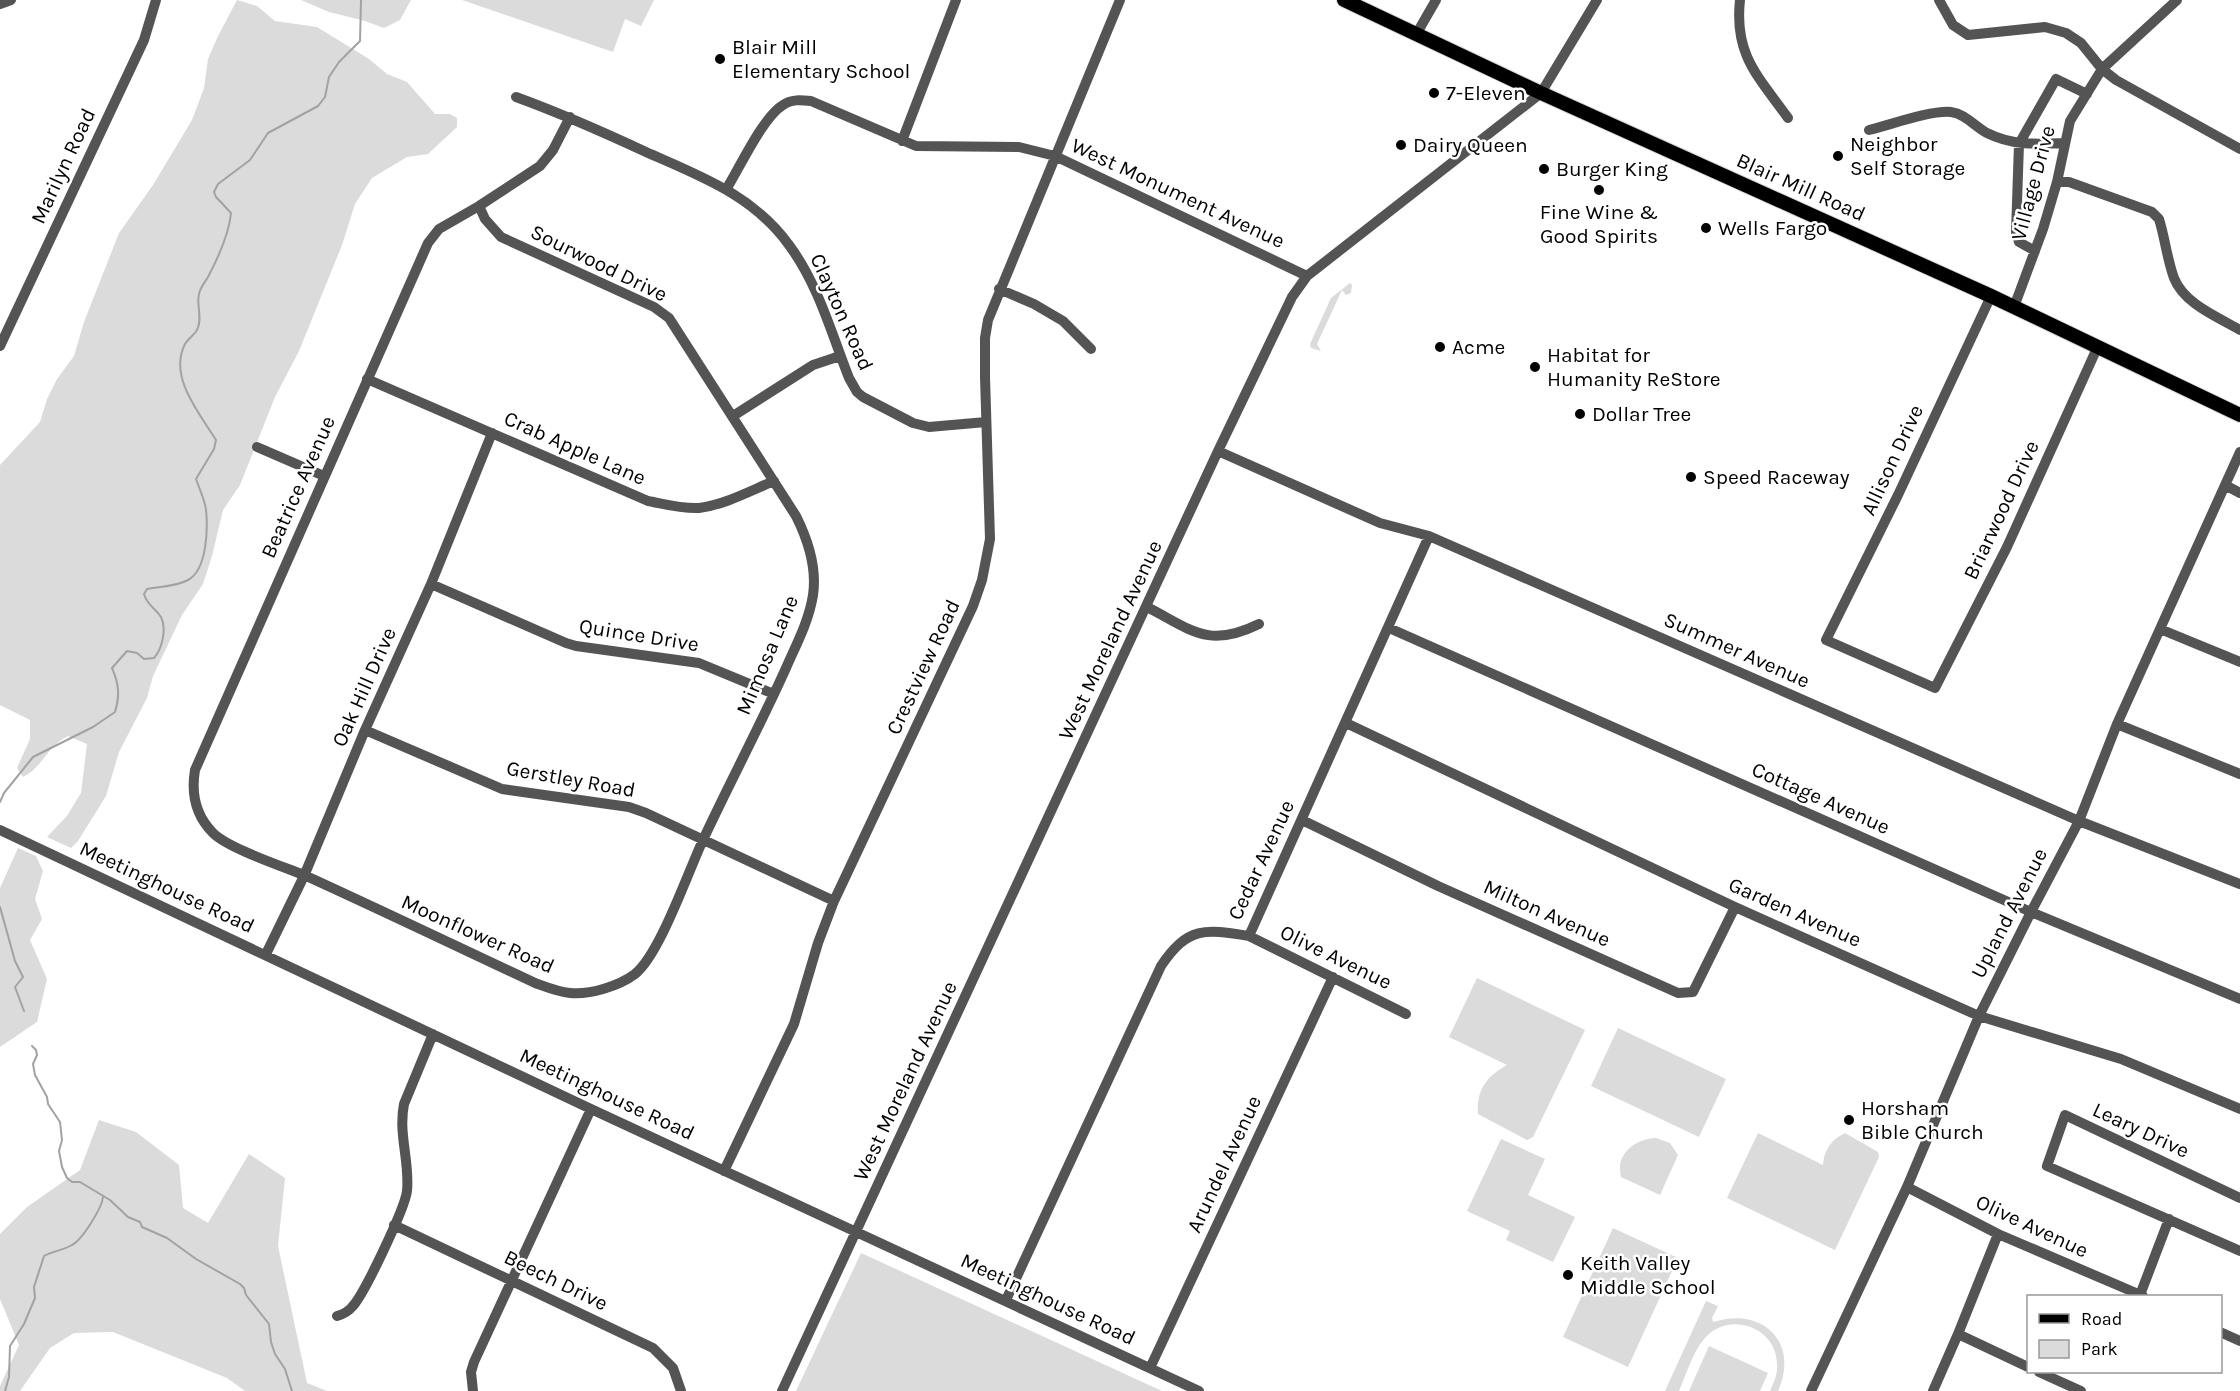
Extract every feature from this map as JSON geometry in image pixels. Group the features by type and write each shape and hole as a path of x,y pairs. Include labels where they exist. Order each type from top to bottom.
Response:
{"main road":[{"name":"Blair Mill Road","path":"1344,0 1541,93 1991,296 2240,416"}],"street":[{"path":"0,4 11,0"},
{"name":"Marilyn Road","path":"0,346 144,40 156,0"},
{"path":"902,141 956,0"},
{"name":"West Monument Avenue","path":"1120,0 1055,156 1307,276"},
{"path":"1417,33 1436,0"},
{"name":"West Moreland Avenue","path":"782,1391 1281,318 1307,276 1541,93 1597,0"},
{"path":"1740,0 1738,18 1742,48 1748,63 1788,117"},
{"path":"1939,0 1948,18 1968,35 2044,27 2066,33 2081,43 2102,69 2116,80 2240,149"},
{"name":"Village Drive","path":"2014,307 2057,182 2070,121 2102,69 2175,1"},
{"path":"2035,251 2019,242 2016,232 2019,144 2056,79 2087,94"},
{"name":"Clayton Road","path":"516,97 570,117 728,188 772,224 788,243 813,284 849,378 857,392 863,397 913,423 929,427 986,422"},
{"path":"728,188 767,120 779,108 792,101 811,101 916,146 1019,147 1055,156"},
{"path":"1869,130 1936,113 1953,112 1971,120 1985,133 2019,144 2065,143"},
{"name":"Beatrice Avenue","path":"304,876 218,837 196,807 193,785 195,770 428,243 440,229 540,166 553,150 570,117"},
{"name":"Crestview Road","path":"724,1171 794,1024 818,943 834,902 973,606 990,539 985,338 988,320 1055,156"},
{"path":"2057,182 2069,182 2152,212 2159,219 2175,280 2181,291 2191,301 2240,330"},
{"name":"Sourwood Drive","path":"479,206 486,219 501,237 654,307 669,318 774,481"},
{"path":"999,289 1034,304 1063,321 1091,349"},
{"name":"Allison Drive","path":"1935,688 1826,640 1898,495 1991,296"},
{"name":"Briarwood Drive","path":"1935,688 2007,547 2098,346"},
{"path":"733,416 813,365 840,356"},
{"name":"Crab Apple Lane","path":"367,379 659,504 701,507 715,504 774,481"},
{"name":"Oak Hill Drive","path":"266,954 304,876 364,730 431,584 492,433"},
{"path":"257,447 324,476"},
{"name":"Summer Avenue","path":"1218,451 1380,523 1429,536 2079,821 2240,884"},
{"name":"Upland Avenue","path":"1812,1391 1907,1187 1979,1016 2079,821 2117,724 2240,452"},
{"name":"Mimosa Lane","path":"702,840 774,694 811,605 814,583 812,561 801,525 774,481"},
{"path":"2225,485 2240,493"},
{"name":"Cedar Avenue","path":"1006,1300 1165,961 1180,943 1191,935 1214,931 1249,936 1429,536"},
{"name":"Quince Drive","path":"431,584 566,643 699,663 774,694"},
{"path":"1147,607 1195,632 1217,638 1234,636 1259,624"},
{"name":"Cottage Avenue","path":"1389,628 2031,912 2240,999"},
{"path":"2160,629 2240,662"},
{"name":"Garden Avenue","path":"1346,723 1735,907 1979,1016 2121,1059 2240,1109"},
{"path":"2117,724 2240,774"},
{"name":"Gerstley Road","path":"364,730 502,789 628,807 646,813 834,902"},
{"name":"Milton Avenue","path":"1302,820 1438,886 1678,993 1693,992 1735,907"},
{"name":"Meetinghouse Road","path":"0,830 591,1109 1199,1391"},
{"name":"Moonflower Road","path":"304,876 535,983 559,991 580,993 616,983 635,974 652,955 702,840"},
{"name":"Olive Avenue","path":"1249,936 1406,1014"},
{"name":"Arundel Avenue","path":"1150,1368 1333,977"},
{"path":"337,1316 345,1314 360,1297 405,1203 408,1167 402,1133 404,1104 433,1034"},
{"path":"473,1391 471,1372 474,1362 591,1109"},
{"name":"Leary Drive","path":"2240,1198 2065,1115 2047,1166 2240,1251"},
{"name":"Olive Avenue","path":"1907,1187 1998,1234 2139,1295"},
{"path":"2141,1295 2169,1219"},
{"name":"Beech Drive","path":"394,1225 652,1348 673,1368 681,1391"},
{"path":"1933,1391 1998,1234"},
{"path":"2222,1333 2240,1341"},
{"path":"1958,1334 2027,1367"},
{"path":"2043,1373 2081,1391"}],"green space":[{"path":"237,0 257,6 275,21 317,27 369,59 387,74 407,82 435,114 450,114 457,118 457,127 428,154 407,157 372,178 355,204 342,245 299,351 275,397 240,485 223,510 203,584 182,615 153,676 147,698 119,752 106,796 78,841 71,848 47,837 67,816 81,793 87,744 68,736 55,745 30,773 23,777 17,768 30,739 30,720 0,705 0,465 40,422 47,399 57,379 74,356 84,322 119,233 153,185 192,120 204,88 208,59"},
{"path":"301,0 411,0 400,20 384,28 329,12"},
{"path":"462,0 654,0 641,26 625,19 613,52"},
{"path":"1350,283 1351,293 1346,295 1342,290 1317,344 1321,351 1311,348 1310,344 1331,298"},
{"path":"18,848 36,856 43,871 35,899 42,919 30,940 47,979 37,1022 0,1047 0,888"},
{"path":"1477,978 1585,1030 1533,1137 1527,1140 1478,1114 1479,1098 1484,1085 1507,1065 1449,1037"},
{"path":"1618,1028 1726,1079 1699,1137 1591,1086"},
{"path":"99,1120 136,1132 179,1165 183,1208 208,1223 249,1154 285,1178 278,1246 307,1383 327,1391 245,1391 227,1378 113,1332 74,1333 50,1348 20,1391 0,1391 0,1386 19,1345 0,1299 0,1234 27,1207 80,1170"},
{"path":"1758,1133 1823,1165 1829,1146 1845,1133 1878,1152 1879,1157 1835,1250 1727,1198"},
{"path":"1656,1138 1670,1143 1678,1155 1660,1195 1621,1177 1620,1169 1621,1161 1628,1149 1641,1141"},
{"path":"1501,1139 1545,1159 1528,1195 1575,1217 1553,1262 1506,1240 1510,1231 1467,1211"},
{"path":"1613,1228 1678,1258 1628,1367 1563,1337"},
{"path":"861,1253 1162,1391 796,1391"},
{"path":"1706,1301 1718,1306 1712,1318 1713,1322 1731,1318 1747,1319 1761,1324 1772,1332 1780,1343 1784,1357 1784,1373 1778,1391 1770,1391 1777,1368 1775,1352 1770,1342 1753,1328 1731,1325 1719,1328 1704,1339 1695,1353 1679,1391 1665,1391"},
{"path":"1709,1346 1768,1373 1760,1391 1689,1391"}],"waterway":[{"path":"0,802 4,793 33,757 93,727 115,712 118,690 112,668 127,651 137,653 144,659 154,658 163,639 164,627 161,617 149,604 144,594 147,589 188,580 199,568 205,548 207,518 196,479 214,449 216,440 188,395 180,369 185,344 199,325 198,298 201,287 219,254 230,221 231,213 214,192 218,184 250,160 268,133 318,106 325,97 329,77 339,62 360,41 361,0"},
{"path":"0,907 15,961 23,977 15,987 24,1011"},
{"path":"32,1046 37,1055 33,1064 35,1075 47,1097 48,1104 60,1122 62,1140 59,1151 67,1178 72,1182 80,1182 110,1200 128,1217 140,1222 142,1227 167,1238 196,1259 240,1284 269,1324 275,1354 285,1369 292,1391"},
{"path":"5,1391 9,1377 10,1346 24,1324 35,1298 34,1287 44,1256 76,1242 86,1231 103,1197"}],"place":[{"name":"Blair Mill Elementary School","path":"720,59"},
{"name":"7-Eleven","path":"1434,93"},
{"name":"Dairy Queen","path":"1401,145"},
{"name":"Neighbor Self Storage","path":"1838,156"},
{"name":"Burger King","path":"1544,169"},
{"name":"Fine Wine & Good Spirits","path":"1599,190"},
{"name":"Wells Fargo","path":"1706,228"},
{"name":"Acme","path":"1440,347"},
{"name":"Habitat for Humanity ReStore","path":"1535,367"},
{"name":"Dollar Tree","path":"1580,414"},
{"name":"Speed Raceway","path":"1691,477"},
{"name":"Horsham Bible Church","path":"1849,1120"},
{"name":"Keith Valley Middle School","path":"1568,1275"}]}
